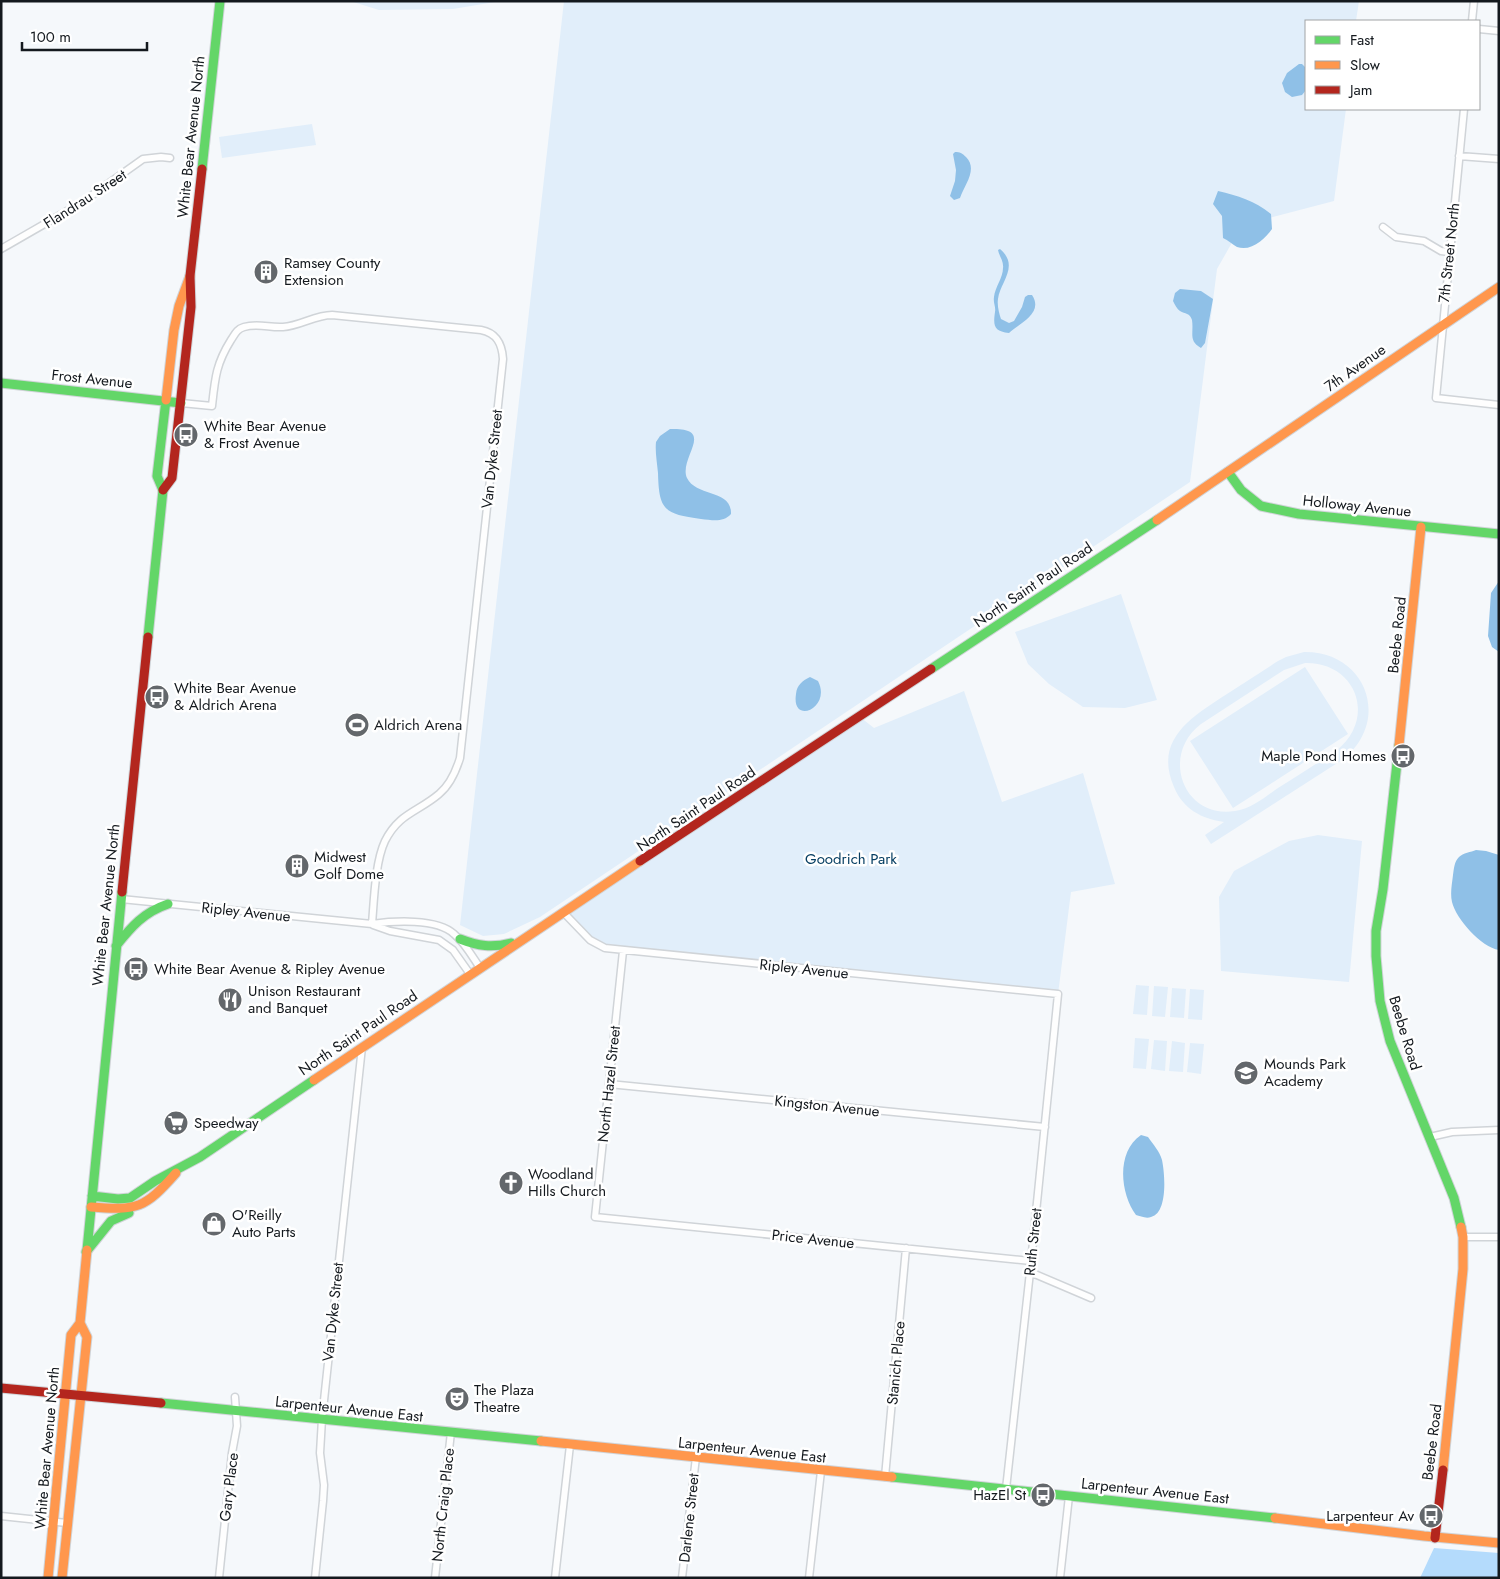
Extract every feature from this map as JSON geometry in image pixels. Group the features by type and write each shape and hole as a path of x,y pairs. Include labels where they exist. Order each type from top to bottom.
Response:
{"street":[{"name":"White Bear Avenue North","path":"163,490 172,478 181,403 191,307 190,276 220,1"},
{"path":"1472,20 1474,1"},
{"path":"1480,29 1499,31"},
{"name":"7th Street North","path":"1464,110 1436,398 1499,405"},
{"name":"Flandrau Street","path":"1,249 81,203 143,159 161,156 170,158"},
{"path":"1459,156 1499,160"},
{"path":"1383,227 1396,237 1424,241 1434,248 1449,252"},
{"name":"White Bear Avenue North","path":"62,1578 87,1337 80,1323 90,1207 163,490 157,476 177,314 190,276"},
{"name":"7th Avenue","path":"1228,472 1442,324 1499,287"},
{"name":"Van Dyke Street","path":"181,403 212,406 216,372 222,355 236,331 246,326 283,327 317,317 332,315 481,330 493,335 502,346 503,359 460,758 445,788 430,801 408,813 400,820 385,841 379,862 372,924"},
{"name":"Frost Avenue","path":"1,383 181,403"},
{"name":"Holloway Avenue","path":"1228,472 1241,490 1262,506 1299,514 1499,534"},
{"name":"North Saint Paul Road","path":"92,1196 118,1199 130,1198 154,1181 180,1169 521,940 1228,472"},
{"name":"Beebe Road","path":"1421,527 1383,890 1376,932 1376,956 1380,1001 1390,1041 1454,1198 1463,1237 1463,1270 1435,1538"},
{"name":"Ripley Avenue","path":"121,899 372,924 391,921 432,924 450,930 460,939 480,968"},
{"path":"116,946 140,917 152,909 168,904"},
{"name":"Ripley Avenue","path":"564,913 590,940 605,948 623,951 1058,994"},
{"name":"Ripley Avenue","path":"372,924 390,931 434,938 445,942 470,974"},
{"path":"460,939 479,946 497,947 521,940"},
{"name":"North Hazel Street","path":"595,1217 623,951"},
{"name":"Ruth Street","path":"1006,1489 1032,1261 1058,994"},
{"name":"Van Dyke Street","path":"315,1578 324,1486 320,1453 322,1419 362,1047"},
{"name":"Kingston Avenue","path":"609,1084 1045,1128"},
{"path":"1430,1137 1452,1132 1499,1130"},
{"name":"North Saint Paul Road","path":"90,1207 129,1210 144,1204 163,1188 180,1169"},
{"path":"86,1252 111,1221 118,1216 137,1210 144,1204"},
{"name":"Price Avenue","path":"595,1217 1032,1261"},
{"path":"1463,1237 1499,1237"},
{"name":"Stanich Place","path":"885,1477 906,1248"},
{"path":"1030,1272 1091,1298"},
{"name":"White Bear Avenue North","path":"48,1578 71,1334 80,1323"},
{"name":"Larpenteur Avenue East","path":"1,1388 1006,1489 1283,1518 1435,1538 1499,1543"},
{"name":"Gary Place","path":"219,1578 232,1453 237,1426 235,1397"},
{"name":"North Craig Place","path":"435,1578 451,1432"},
{"path":"556,1578 570,1445"},
{"name":"Darlene Street","path":"682,1578 696,1457"},
{"path":"809,1578 821,1471"},
{"path":"1060,1578 1069,1496"},
{"path":"1,1516 68,1523"}],"green space":[{"path":"350,1 501,1 453,9 379,10"},
{"path":"564,1 1359,1 1356,20 1305,20 1305,110 1346,110 1334,201 1242,225 1217,269 1190,482 540,917 504,934 483,936 460,925"},
{"path":"312,124 316,145 222,158 219,137"},
{"path":"1121,594 1157,700 1125,708 1083,707 1049,684 1028,664 1015,632"},
{"path":"1304,652 1326,655 1344,663 1357,676 1365,691 1369,709 1366,727 1357,744 1342,760 1211,844 1205,835 1224,822 1216,821 1194,812 1178,795 1169,770 1169,755 1173,742 1180,731 1201,711 1286,657","holes":["1305,663 1323,665 1338,672 1348,682 1355,695 1358,709 1356,724 1349,738 1336,751 1258,802 1241,810 1217,811 1202,805 1191,795 1183,782 1180,767 1182,752 1189,737 1201,724 1284,670"]},
{"path":"1305,667 1348,734 1233,808 1190,741"},
{"name":"Goodrich Park","path":"964,691 1002,802 1083,773 1115,884 1071,892 1058,994 623,951 590,940 564,913 860,717 874,728"},
{"path":"1318,835 1362,841 1349,982 1221,971 1219,897 1234,871 1289,841"},
{"path":"1136,985 1149,986 1147,1015 1133,1014"},
{"path":"1154,986 1168,987 1165,1017 1152,1016"},
{"path":"1172,988 1186,989 1184,1018 1170,1017"},
{"path":"1190,989 1204,990 1202,1020 1188,1019"},
{"path":"1135,1038 1149,1039 1146,1069 1133,1068"},
{"path":"1154,1040 1167,1041 1165,1071 1151,1069"},
{"path":"1172,1041 1185,1043 1183,1072 1169,1071"},
{"path":"1190,1043 1204,1044 1201,1074 1187,1072"}],"shaded area":[{"path":"1299,64 1305,67 1305,91 1302,95 1292,97 1285,92 1282,83 1287,73"},
{"path":"955,152 965,156 971,166 971,172 960,198 954,200 950,196 955,181 956,170 953,154"},
{"path":"1218,191 1246,199 1271,214 1272,229 1266,237 1257,244 1247,248 1237,247 1223,238 1222,216 1213,204"},
{"path":"1000,249 1006,255 1009,268 998,299 1001,319 1009,323 1014,321 1025,297 1028,295 1032,295 1035,301 1035,307 1029,317 1009,333 997,329 994,321 994,297 1003,268 998,250"},
{"path":"1180,289 1201,291 1213,299 1205,343 1201,348 1194,342 1192,336 1191,318 1179,310 1173,301 1175,293"},
{"path":"670,429 684,430 692,433 694,438 687,462 687,478 698,488 726,500 730,506 731,514 728,517 709,520 679,515 671,512 662,502 656,442 660,436"},
{"path":"1499,581 1499,652 1492,647 1488,636 1491,593"},
{"path":"810,677 818,681 821,691 820,699 810,710 804,711 799,709 796,704 797,688"},
{"path":"1476,850 1499,855 1499,950 1485,944 1470,931 1458,916 1452,902 1451,888 1456,861 1463,854"},
{"path":"1141,1135 1148,1137 1158,1151 1162,1160 1164,1174 1163,1201 1156,1214 1149,1218 1136,1215 1124,1185 1124,1162 1127,1152 1133,1142"},
{"path":"1434,1548 1499,1553 1499,1578 1420,1578"}],"traffic: fast":[{"path":"202,169 220,1"},
{"path":"1,383 181,403"},
{"path":"148,637 163,490 157,476 166,400"},
{"path":"1228,472 1241,490 1261,506 1299,514 1499,534"},
{"path":"931,669 1157,520"},
{"path":"1399,745 1383,889 1376,931 1380,1001 1390,1041 1454,1198 1461,1227"},
{"path":"87,1250 122,892"},
{"path":"116,946 145,916 159,907 168,904"},
{"path":"460,939 485,945 511,943"},
{"path":"92,1196 118,1199 130,1198 155,1181 200,1157 314,1080"},
{"path":"86,1252 111,1221 129,1213"},
{"path":"161,1403 541,1441"},
{"path":"892,1477 1275,1518"}],"traffic: slow":[{"path":"166,400 174,330 179,306 190,276"},
{"path":"1157,520 1499,287"},
{"path":"1399,745 1421,527"},
{"path":"314,1080 640,861"},
{"path":"91,1207 120,1208 140,1205 156,1194 176,1173"},
{"path":"1443,1470 1463,1269 1463,1237 1461,1227"},
{"path":"62,1578 87,1337 80,1323 87,1250"},
{"path":"48,1578 71,1335 80,1323"},
{"path":"541,1441 892,1477"},
{"path":"1275,1518 1499,1543"}],"traffic: jam":[{"path":"163,490 172,478 191,307 190,276 202,169"},
{"path":"122,892 148,637"},
{"path":"640,861 931,669"},
{"path":"1,1388 161,1403"},
{"path":"1435,1538 1443,1470"}],"place":[{"name":"Ramsey County Extension","path":"266,272"},
{"name":"White Bear Avenue & Frost Avenue","path":"186,435"},
{"name":"White Bear Avenue & Aldrich Arena","path":"157,697"},
{"name":"Aldrich Arena","path":"357,725"},
{"name":"Maple Pond Homes","path":"1403,756"},
{"name":"Midwest Golf Dome","path":"297,866"},
{"name":"White Bear Avenue & Ripley Avenue","path":"136,969"},
{"name":"Unison Restaurant and Banquet","path":"230,1000"},
{"name":"Mounds Park Academy","path":"1246,1073"},
{"name":"Speedway","path":"176,1123"},
{"name":"Woodland Hills Church","path":"511,1183"},
{"name":"O'Reilly Auto Parts","path":"214,1224"},
{"name":"The Plaza Theatre","path":"457,1399"},
{"name":"HazEl St","path":"1043,1495"},
{"name":"Larpenteur Av","path":"1431,1516"}]}
